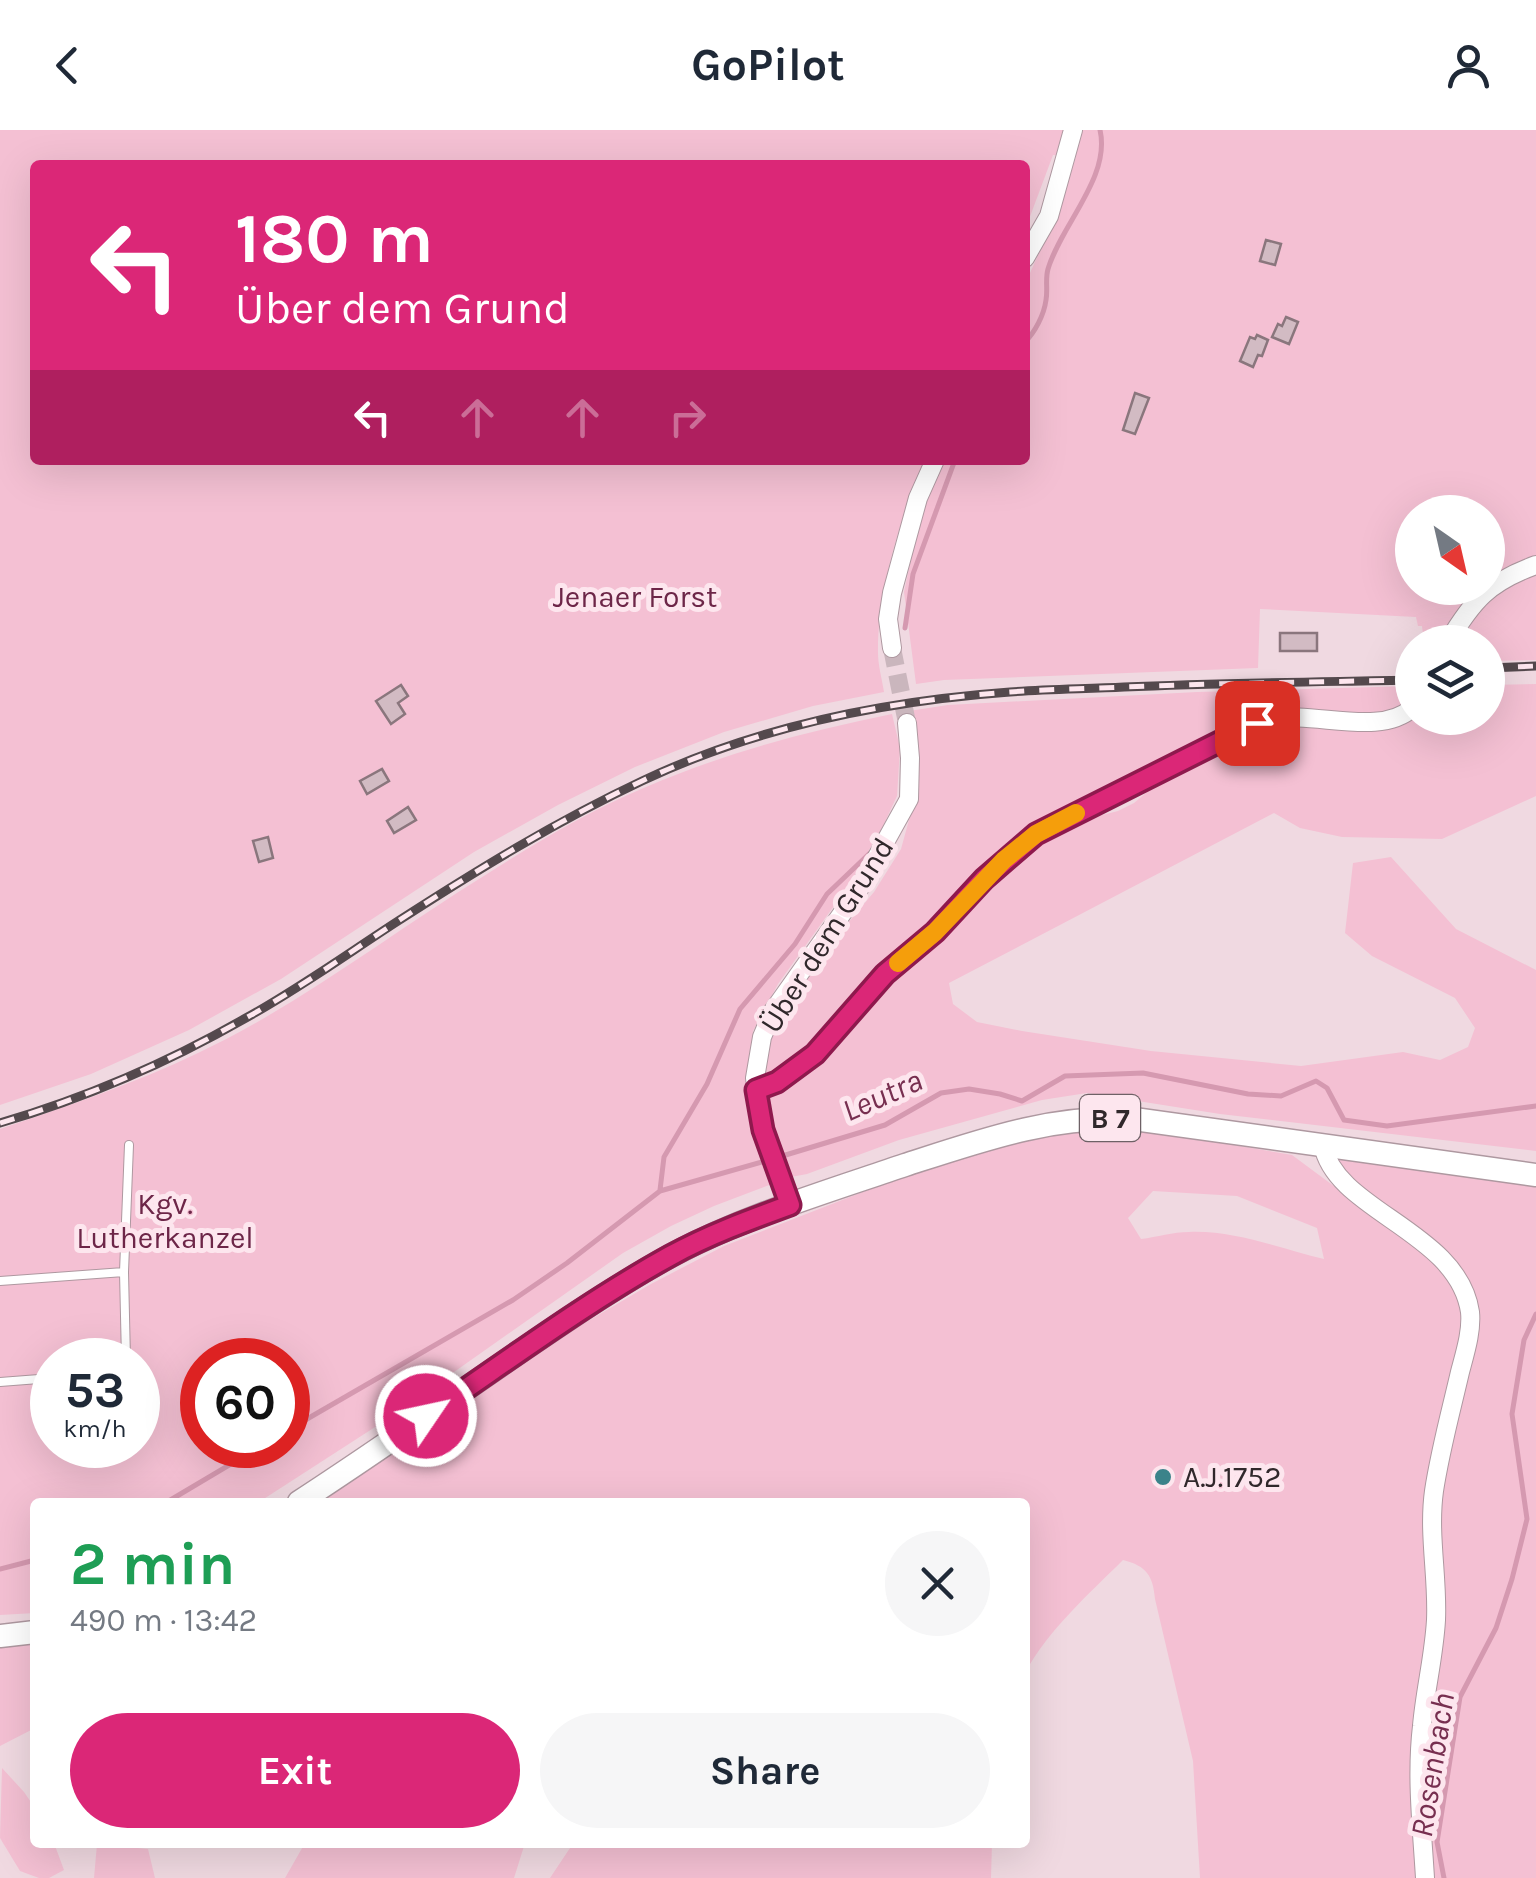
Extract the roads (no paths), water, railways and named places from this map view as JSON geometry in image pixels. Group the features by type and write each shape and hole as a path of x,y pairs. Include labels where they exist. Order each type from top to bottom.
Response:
{"main road":[{"name":"B 7","path":"305,1498 554,1328 713,1234 1024,1128 1061,1121 1134,1119 1536,1175"},
{"path":"0,1636 30,1633"}],"street":[{"path":"1030,249 1049,216 1074,130"},
{"path":"892,648 888,619 892,593 918,498 933,465"},
{"path":"1459,625 1494,583 1536,565"},
{"path":"756,1090 777,1082 815,1054 885,974 935,932 1004,860 1050,825 1257,723 1291,717 1395,719"},
{"name":"Über dem Grund","path":"790,1205 763,1130 756,1090 762,1038 772,1011 858,891 909,799 906,724"},
{"path":"1323,1146 1329,1165 1344,1183 1445,1261 1460,1284 1470,1311 1466,1350 1434,1492 1436,1632 1421,1728 1420,1766 1425,1878"}],"lane":[{"path":"126,1338 124,1272 130,1145"},
{"path":"0,1281 124,1272"},
{"path":"0,1382 30,1380"}],"waterway":[{"path":"1030,336 1043,311 1047,273 1054,252 1092,183 1101,148 1100,130"},
{"path":"905,628 913,574 953,465"},
{"path":"660,1190 664,1157 707,1084 740,1009 795,944 827,894 870,853"},
{"name":"Leutra","path":"779,1157 885,1125 941,1093 969,1089 1022,1101 1065,1076 1143,1073 1248,1094 1281,1096 1316,1081 1327,1088 1344,1120 1387,1126 1536,1106"},
{"name":"Leutra","path":"310,1417 513,1300 660,1191 769,1160"},
{"name":"Rosenbach","path":"1444,1878 1437,1842 1460,1697 1496,1628 1527,1519 1512,1414 1524,1340 1536,1314"},
{"name":"Leutra","path":"174,1498 224,1468"},
{"name":"Leutra","path":"0,1569 30,1561"}],"tunnel":[{"path":"892,648 907,723"}],"railway":[{"path":"1505,667 1536,666"},
{"path":"0,1123 94,1091 215,1035 548,829 685,762 775,731 868,710 963,696 1038,690 1395,680"}],"place":[{"name":"A.J.1752","path":"1163,1477"}],"park label":[{"name":"Jenaer Forst","path":"635,597"},
{"name":"Kgv. Lutherkanzel","path":"165,1221"}]}
